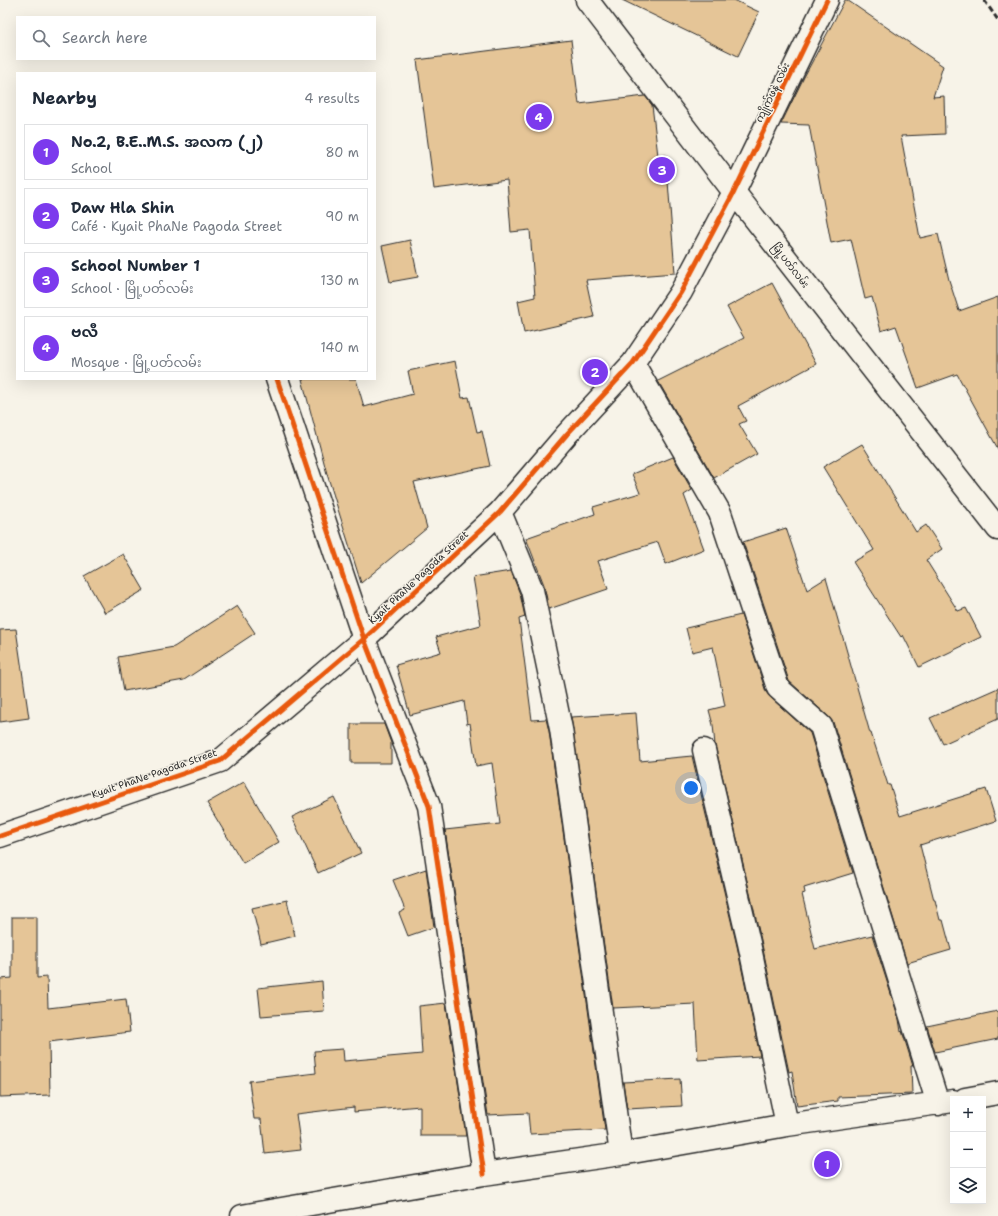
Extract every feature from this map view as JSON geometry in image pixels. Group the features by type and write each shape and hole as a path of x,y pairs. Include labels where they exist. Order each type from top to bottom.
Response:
{"street":[{"name":"မြို့ပတ်လမ်း","path":"587,0 734,192 998,528"},
{"name":"ကျိုက်ဖနဲ လမ်း","path":"734,192 826,0"},
{"name":"Kyait PhaNe Pagoda Street","path":"0,836 220,761 364,639 500,512 568,434 633,363 681,292 734,192"},
{"path":"242,1216 484,1174 620,1154 786,1125 945,1102 821,726 778,688 720,513 633,363"},
{"path":"277,380 364,639 429,806 484,1174"},
{"path":"500,512 532,590 561,729 620,1154"},
{"path":"704,750 749,943 786,1125"},
{"path":"982,1096 998,1093"}],"building":[{"path":"622,0 734,0 759,12 738,56"},
{"path":"845,0 943,66 933,97 944,96 945,134 901,136 920,238 938,234 949,280 959,311 998,297 998,449 957,374 918,388 896,326 881,331 872,297 865,299 851,239 831,243 809,125 781,124"},
{"path":"571,40 579,104 645,96 652,105 658,156 666,155 675,273 586,280 594,317 524,333 518,301 535,297 530,230 511,232 507,180 434,189 417,60"},
{"path":"410,240 418,277 390,282 382,246"},
{"path":"772,283 816,364 738,406 746,421 739,424 757,454 714,478 658,381 744,338 727,307"},
{"path":"455,361 462,398 469,397 477,432 482,431 490,466 414,482 427,528 361,583 327,474 302,380 356,380 364,407 413,394 408,371"},
{"path":"862,444 916,532 926,525 942,549 926,560 958,611 966,608 981,637 919,667 903,635 901,637 853,562 874,550 823,467"},
{"path":"673,457 692,490 684,495 704,549 666,564 658,542 598,561 608,589 549,609 544,585 526,538 595,514 593,507 640,493 632,474"},
{"path":"786,528 807,590 826,578 870,733 900,816 986,789 996,821 920,845 934,900 940,920 943,920 951,950 907,963 833,722 789,681 743,542"},
{"path":"123,554 144,590 105,613 84,576"},
{"path":"511,571 520,594 525,617 519,619 532,720 546,719 549,731 605,1130 530,1134 528,1113 488,1115 445,830 500,824 492,763 476,766 470,723 467,724 464,701 410,715 396,665 441,652 436,637 481,625 473,577"},
{"path":"237,606 255,633 184,680 124,691 118,657 174,647"},
{"path":"741,615 766,692 810,733 853,873 804,888 805,893 802,894 815,949 872,935 899,1019 901,1032 902,1031 913,1066 911,1066 912,1094 838,1097 838,1101 797,1106 792,1071 789,1072 761,940 715,745 713,725 709,710 725,706 713,647 692,652 686,628"},
{"path":"16,629 29,718 0,722 0,630"},
{"path":"998,688 998,719 943,744 930,718"},
{"path":"636,713 640,761 692,756 737,946 760,1056 698,1060 695,1004 613,1008 571,717"},
{"path":"351,724 384,724 391,743 391,763 351,763"},
{"path":"244,782 279,842 243,863 207,803"},
{"path":"334,797 361,853 318,873 292,817"},
{"path":"426,869 434,927 408,936 399,913 405,910 393,880"},
{"path":"287,900 295,936 261,944 252,908"},
{"path":"12,917 37,917 37,978 47,977 48,1008 126,999 130,1032 49,1042 50,1095 0,1097 0,979 12,978"},
{"path":"322,981 324,1011 261,1016 258,988"},
{"path":"446,1003 466,1136 420,1136 420,1106 354,1112 354,1107 296,1114 301,1150 265,1154 261,1119 254,1119 249,1081 316,1073 314,1051 343,1049 344,1061 422,1054 419,1006"},
{"path":"998,1011 998,1039 935,1052 927,1026"},
{"path":"680,1079 682,1106 627,1109 623,1082"}],"railway":[{"path":"984,0 998,20"}],"cycle path":[{"path":"0,836 220,761 364,639 500,512 567,434 633,363 681,292 734,192 827,0"},
{"path":"277,380 364,639 429,806 484,1174"}],"place":[{"name":"ဗလီ","path":"539,117"},
{"name":"School Number 1","path":"662,170"},
{"name":"Daw Hla Shin","path":"595,372"},
{"name":"No.2, B.E..M.S. အလက (၂)","path":"827,1164"}]}
